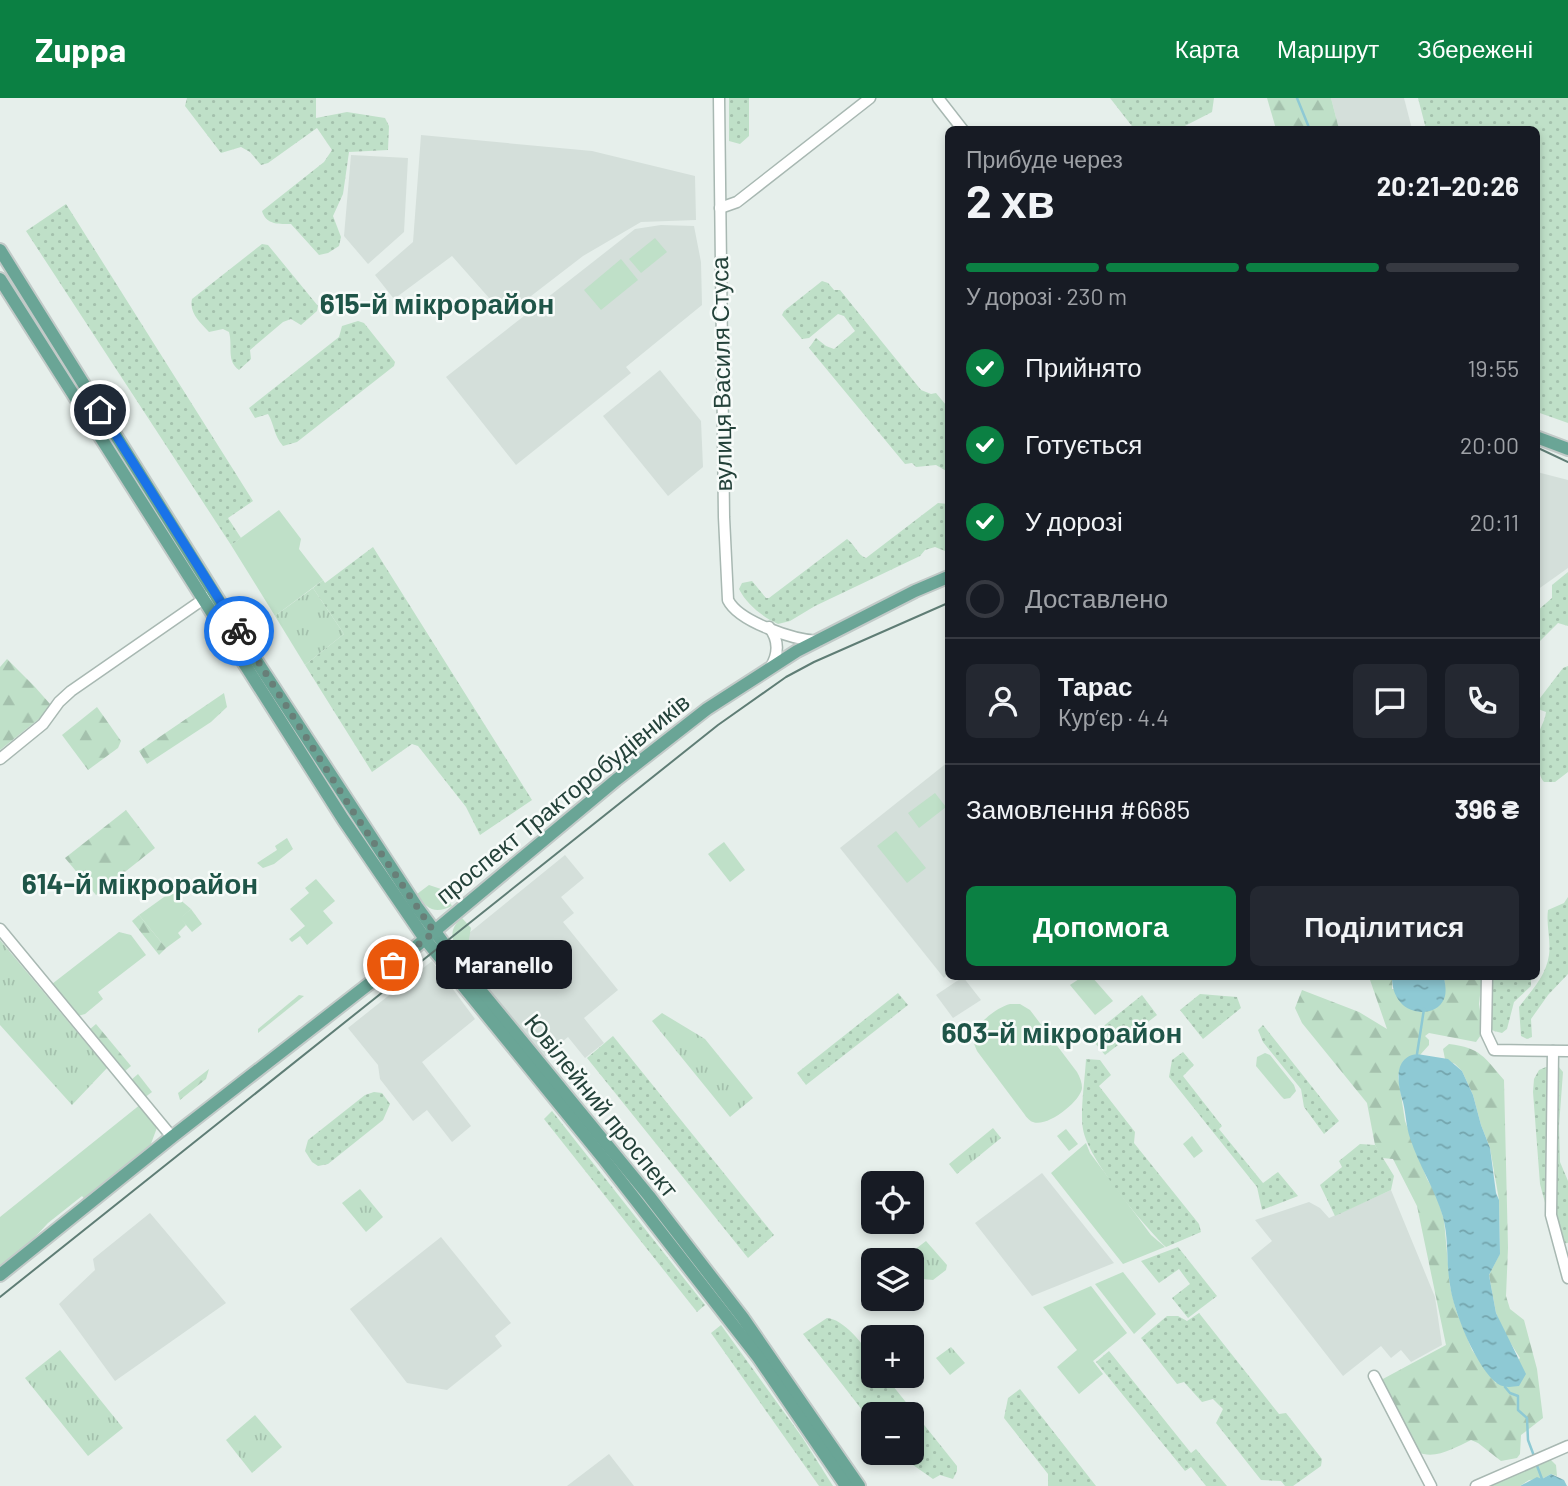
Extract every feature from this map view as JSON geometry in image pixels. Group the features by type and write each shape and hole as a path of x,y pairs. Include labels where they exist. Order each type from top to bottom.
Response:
{"main road":[{"name":"Ювілейний проспект","path":"0,250 251,664 376,847 429,935 696,1267 763,1353 859,1486"},
{"name":"Ювілейний проспект","path":"0,279 209,595"},
{"path":"1540,438 1568,449"},
{"name":"проспект Тракторобудівників","path":"0,1275 429,935 616,780 707,709 769,668 818,641 945,578"},
{"name":"Ювілейний проспект","path":"763,1353 846,1486"}],"street":[{"name":"вулиця Василя Стуса","path":"719,98 727,600 735,611 768,627 799,639 818,641"},
{"path":"720,208 737,202 870,98"},
{"path":"938,98 960,126"},
{"path":"0,759 43,724 71,691 209,595"},
{"path":"768,627 775,636 777,647 774,661 769,668"},
{"path":"0,929 172,1137"},
{"path":"1486,980 1486,1032 1494,1050 1568,1051"},
{"path":"1553,1051 1551,1215 1568,1278"},
{"path":"1374,1376 1431,1486"},
{"path":"1476,1486 1568,1446"}],"shaded area":[{"path":"1331,98 1404,98 1411,126 1338,126"},
{"path":"421,135 592,151 695,176 696,220 641,222 583,256 505,316 452,256 394,299 375,275 413,242"},
{"path":"351,155 408,158 404,232 368,264 344,236"},
{"path":"661,225 694,226 701,262 702,305 626,367 631,373 516,465 446,377 635,229"},
{"path":"660,370 701,421 703,467 668,496 603,416"},
{"path":"1540,473 1568,480 1568,568 1540,588"},
{"path":"945,764 944,978 840,848"},
{"path":"565,855 584,878 561,897 574,913 563,922 618,990 584,1018 604,1043 585,1058 568,1037 543,1058 453,946"},
{"path":"432,961 475,1019 422,1062 471,1126 452,1142 427,1110 413,1121 380,1079 378,1065 348,1028"},
{"path":"958,980 965,980 981,1000 953,1018 936,995"},
{"path":"1042,1173 1114,1263 1032,1296 975,1223"},
{"path":"1391,1190 1435,1297 1442,1345 1411,1362 1401,1350 1391,1358 1381,1346 1343,1376 1251,1258 1272,1241 1255,1220 1309,1202 1320,1208 1329,1218"},
{"path":"150,1213 226,1303 115,1381 59,1304 95,1270 93,1259"},
{"path":"441,1237 511,1323 495,1336 502,1346 447,1390 407,1383 350,1309"},
{"path":"609,1454 634,1486 567,1486"}],"green space":[{"path":"187,98 316,98 316,118 347,112 385,118 389,126 388,150 349,152 343,194 333,216 341,237 339,246 319,255 291,224 270,221 262,211 324,162 332,150 317,128 268,163 261,165 250,152 241,147 221,153 185,106"},
{"path":"729,98 749,98 749,136 740,144 729,141"},
{"path":"1110,98 1214,98 1212,112 1185,126 1132,126"},
{"path":"1267,98 1331,98 1338,126 1275,126"},
{"path":"1418,98 1568,98 1568,423 1540,413 1540,126 1425,126"},
{"path":"66,204 253,501 228,518 241,538 231,545 26,231"},
{"path":"655,238 667,252 641,273 629,259"},
{"path":"262,244 268,245 318,306 317,311 301,325 291,319 283,322 250,350 251,359 239,370 231,358 229,332 223,329 209,332 194,313 192,299"},
{"path":"621,259 638,280 601,310 584,290"},
{"path":"822,281 834,290 840,290 921,390 936,393 945,404 945,470 936,465 916,467 912,463 905,464 809,348 816,338 834,349 855,331 844,316 838,314 809,338 802,339 782,315"},
{"path":"358,321 364,323 395,362 394,366 297,442 283,446 268,414 255,418 249,408 339,337 342,326"},
{"path":"938,503 945,504 945,551 935,547 925,550 920,556 815,606 790,621 778,624 767,618 751,605 739,589 742,583 752,581 766,598 769,598 847,539 866,558"},
{"path":"279,510 301,539 299,549 323,580 275,616 231,545"},
{"path":"373,547 532,800 480,835 466,807 418,746 412,744 372,772 305,665 344,634 313,588 323,580 325,583"},
{"path":"1568,572 1568,626 1558,623 1540,641 1540,608 1552,598 1552,585"},
{"path":"313,588 344,634 305,665 275,616"},
{"path":"7,659 50,704 45,714 0,750 0,667"},
{"path":"1568,666 1568,772 1555,782 1544,782 1540,775 1540,731 1546,712 1540,710 1540,698 1563,668"},
{"path":"224,693 227,707 211,722 147,764 139,751"},
{"path":"97,707 121,741 118,748 88,770 62,735"},
{"path":"935,793 945,806 919,828 908,813"},
{"path":"126,810 155,848 96,895 65,858"},
{"path":"896,831 926,868 907,883 877,846"},
{"path":"287,838 293,849 274,864 263,868 257,863 277,850 275,846"},
{"path":"724,842 745,870 730,882 708,854"},
{"path":"316,879 335,901 323,911 333,923 307,945 300,936 292,942 289,939 305,926 290,909 309,893 305,888"},
{"path":"429,885 441,889 452,906 436,910 424,904 417,894"},
{"path":"171,892 191,909 181,918 186,925 178,933 181,937 166,948 139,915"},
{"path":"1568,897 1568,974 1548,995 1531,1019 1532,1037 1527,1039 1521,1036 1519,1007 1545,970 1549,949 1548,910 1564,903"},
{"path":"191,909 202,924 192,932 180,918"},
{"path":"139,915 166,948 159,955 132,921"},
{"path":"462,918 471,928 467,950 460,953 452,934"},
{"path":"119,932 131,935 146,955 98,992 103,999 85,1014 78,1016 52,988 52,984"},
{"path":"0,940 107,1068 72,1105 0,1025"},
{"path":"1078,980 1095,980 1113,1001 1095,1015 1070,985"},
{"path":"1370,980 1392,980 1392,989 1445,985 1444,980 1482,980 1479,1004 1483,1032 1476,1042 1429,1033 1425,1036 1429,1045 1420,1055 1403,1061 1398,1076 1405,1121 1444,1220 1450,1286 1456,1310 1472,1350 1496,1383 1520,1358 1504,1333 1496,1313 1489,1275 1500,1253 1499,1200 1490,1148 1473,1095 1462,1071 1445,1059 1443,1049 1449,1044 1475,1051 1504,1080 1508,1248 1506,1296 1510,1309 1524,1320 1537,1369 1543,1418 1521,1435 1520,1454 1517,1458 1501,1461 1471,1440 1438,1454 1417,1452 1381,1380 1446,1345 1417,1206 1393,1159 1382,1158 1375,1145 1367,1103 1302,1023 1295,1008 1302,990 1359,1012 1387,1029"},
{"path":"1489,980 1531,980 1531,986 1514,1002 1507,1029 1502,1033 1488,1027"},
{"path":"898,993 908,1005 806,1085 797,1073"},
{"path":"1200,994 1237,997 1241,1008 1203,1039 1180,1010"},
{"path":"299,995 304,996 258,1033 258,1029"},
{"path":"1142,995 1157,1015 1105,1055 1090,1037"},
{"path":"1010,1004 1020,1004 1030,1010 1081,1080 1082,1088 1076,1100 1054,1117 1039,1123 1027,1118 977,1051 973,1038 984,1020"},
{"path":"662,1013 705,1039 753,1098 730,1117 652,1021"},
{"path":"96,1024 131,1066 124,1072 89,1030"},
{"path":"1263,1025 1339,1121 1324,1134 1304,1107 1301,1089 1263,1042 1258,1030"},
{"path":"613,1036 774,1235 748,1258 587,1058"},
{"path":"1183,1052 1194,1065 1183,1076 1222,1126 1219,1129 1263,1183 1278,1172 1298,1196 1262,1210 1257,1187 1169,1077 1172,1060"},
{"path":"1265,1053 1270,1055 1294,1085 1296,1091 1290,1098 1284,1099 1256,1066 1257,1057"},
{"path":"1086,1059 1100,1060 1111,1075 1099,1086 1135,1132 1134,1143 1199,1224 1201,1232 1166,1247 1144,1224 1105,1174 1087,1142 1083,1129"},
{"path":"1558,1066 1563,1072 1559,1126 1560,1162 1568,1181 1568,1243 1556,1244 1540,1184 1533,1092 1534,1079 1539,1070"},
{"path":"209,1069 206,1079 180,1100 178,1093"},
{"path":"138,1074 152,1092 144,1098 130,1081"},
{"path":"382,1093 390,1104 383,1120 328,1164 318,1166 312,1162 305,1151 308,1140 365,1095"},
{"path":"141,1104 158,1125 149,1149 86,1201 82,1196 48,1223 24,1249 0,1269 0,1217"},
{"path":"552,1111 705,1305 697,1312 544,1119"},
{"path":"993,1128 1001,1138 957,1174 949,1164"},
{"path":"1066,1129 1078,1144 1069,1151 1057,1136"},
{"path":"1192,1136 1203,1151 1194,1158 1183,1144"},
{"path":"1086,1143 1090,1153 1151,1235 1165,1247 1123,1264 1051,1173"},
{"path":"1360,1144 1375,1145 1394,1176 1391,1190 1335,1216 1320,1185 1342,1167 1339,1161"},
{"path":"360,1189 383,1217 366,1232 342,1203"},
{"path":"926,1241 947,1265 946,1270 933,1280 924,1279 924,1248 917,1248"},
{"path":"1178,1247 1217,1296 1188,1318 1172,1298 1190,1284 1179,1269 1159,1283 1141,1261"},
{"path":"1123,1272 1156,1314 1134,1334 1095,1284"},
{"path":"1091,1286 1127,1333 1093,1361 1103,1374 1079,1394 1057,1367 1077,1350 1043,1307"},
{"path":"1199,1313 1279,1414 1286,1413 1322,1459 1321,1466 1293,1486 1285,1486 1281,1481 1261,1480 1216,1423 1223,1409 1213,1399 1202,1402 1184,1382 1177,1384 1141,1338 1167,1316 1178,1316 1187,1321"},
{"path":"827,1318 840,1323 861,1343 861,1388 895,1388 906,1402 861,1402 861,1409 803,1334"},
{"path":"721,1325 802,1437 833,1486 819,1486 711,1333"},
{"path":"951,1347 965,1363 950,1375 936,1358"},
{"path":"60,1350 123,1428 88,1456 25,1378"},
{"path":"1109,1351 1191,1453 1196,1449 1227,1486 1206,1486 1191,1467 1185,1471 1096,1362"},
{"path":"1020,1389 1096,1486 1048,1486 1048,1474 1004,1418 1008,1398"},
{"path":"255,1415 282,1447 252,1473 226,1440"},
{"path":"924,1425 957,1466 953,1479 940,1475 933,1479 913,1465 924,1465"},
{"path":"1550,1459 1556,1465 1557,1476 1551,1474 1542,1479 1529,1480 1520,1486 1489,1486 1545,1460"}],"water":[{"path":"1392,980 1444,980 1446,991 1441,1005 1424,1012 1405,1007 1393,987"},
{"path":"1417,1054 1448,1059 1462,1071 1473,1095 1490,1148 1499,1200 1500,1254 1489,1275 1496,1313 1526,1374 1519,1386 1503,1386 1490,1377 1467,1339 1452,1296 1443,1217 1410,1138 1400,1088 1400,1066 1409,1056"},
{"path":"1551,1474 1564,1480 1567,1486 1520,1486 1537,1477 1542,1479"}],"waterway":[{"path":"1297,98 1308,126"},
{"path":"1417,1054 1424,1009"},
{"path":"1505,1387 1518,1396 1518,1410 1527,1418 1528,1440 1534,1456"},
{"path":"1536,1463 1542,1479"}],"tram line":[{"path":"1540,449 1568,462"},
{"path":"0,1297 718,725 786,677 814,662 945,604"}],"way so far":[{"path":"239,631 354,813 434,932 393,965"}],"place":[{"name":"Maranello","path":"393,965"}],"district":[{"name":"615-й мікрорайон","path":"437,304"},
{"name":"614-й мікрорайон","path":"140,884"},
{"name":"603-й мікрорайон","path":"1062,1033"}],"route":[{"path":"100,410 239,631"}]}
